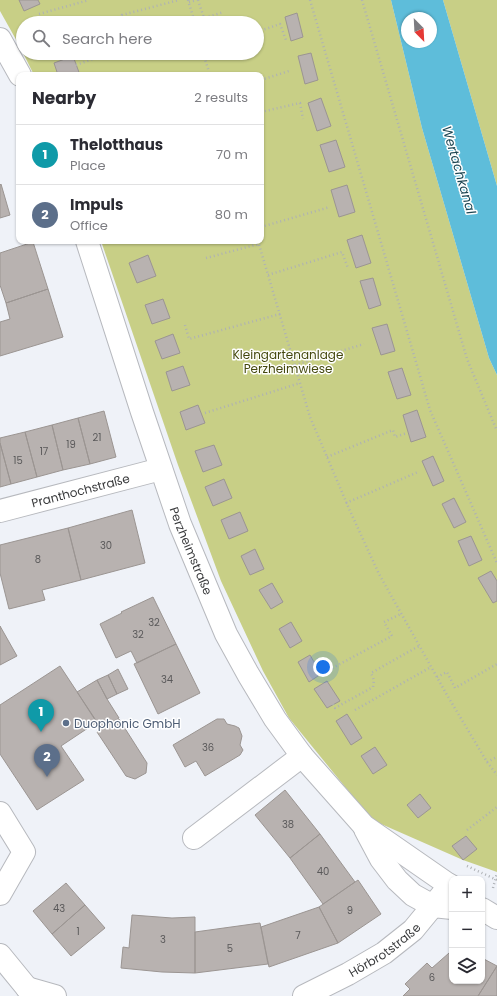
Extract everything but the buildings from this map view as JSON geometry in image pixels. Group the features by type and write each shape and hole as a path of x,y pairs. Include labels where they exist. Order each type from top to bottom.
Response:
{"street":[{"path":"0,39 18,72"},
{"name":"Perzheimstraße","path":"88,244 180,524 226,634 248,674 275,718 302,756 364,826 449,885"},
{"name":"Pranthochstraße","path":"0,511 161,469"},
{"path":"194,838 302,756"},
{"path":"0,813 24,852 0,894"},
{"name":"Perzheimstraße","path":"364,826 381,859 397,880 413,895 442,907"},
{"name":"Hörbrotstraße","path":"304,996 348,974 384,953 442,907 449,891"},
{"path":"0,955 23,992 55,996"}],"path":[{"path":"40,14 89,0"},
{"path":"122,16 179,0"},
{"path":"193,16 188,1 197,0 203,16"},
{"path":"310,0 430,410 497,563"},
{"path":"362,0 468,359 497,431"},
{"path":"211,16 224,12"},
{"path":"264,30 280,24 286,40"},
{"path":"76,65 90,60"},
{"path":"205,60 209,72"},
{"path":"264,79 289,72"},
{"path":"264,111 300,103 303,119"},
{"path":"264,226 330,207"},
{"path":"206,258 252,244"},
{"path":"260,244 310,417 346,503 379,574 401,614 487,762 497,775"},
{"path":"268,275 342,252 348,268"},
{"path":"185,325 189,339 280,314"},
{"path":"295,365 364,344"},
{"path":"205,413 300,383"},
{"path":"327,457 393,430 395,437 407,433"},
{"path":"346,503 418,472"},
{"path":"314,662 318,659 325,672 392,636 384,622 401,614"},
{"path":"333,704 335,708 373,687 374,680 371,673 419,646"},
{"path":"437,677 447,672 455,688 497,664"},
{"path":"355,710 431,667"},
{"path":"487,762 497,757"},
{"path":"467,830 497,807"}],"green space":[{"name":"Kleingartenanlage Perzheimwiese","path":"0,0 391,0 401,41 401,48 403,48 422,128 489,358 497,375 497,872 463,860 372,820 289,718 263,671 221,581 178,465 102,244 264,244 264,72 32,72 26,60 264,60 264,16 16,16 16,40 0,11"},
{"path":"443,0 497,0 497,186"}],"water":[{"name":"Wertachkanal","path":"391,0 443,0 497,186 497,375 489,358 422,128 403,48 437,48 437,12 401,12 401,41"}],"place":[{"name":"Duophonic GmbH","path":"66,723"},
{"name":"Thelotthaus","path":"41,732"},
{"name":"Impuls","path":"47,777"}]}
